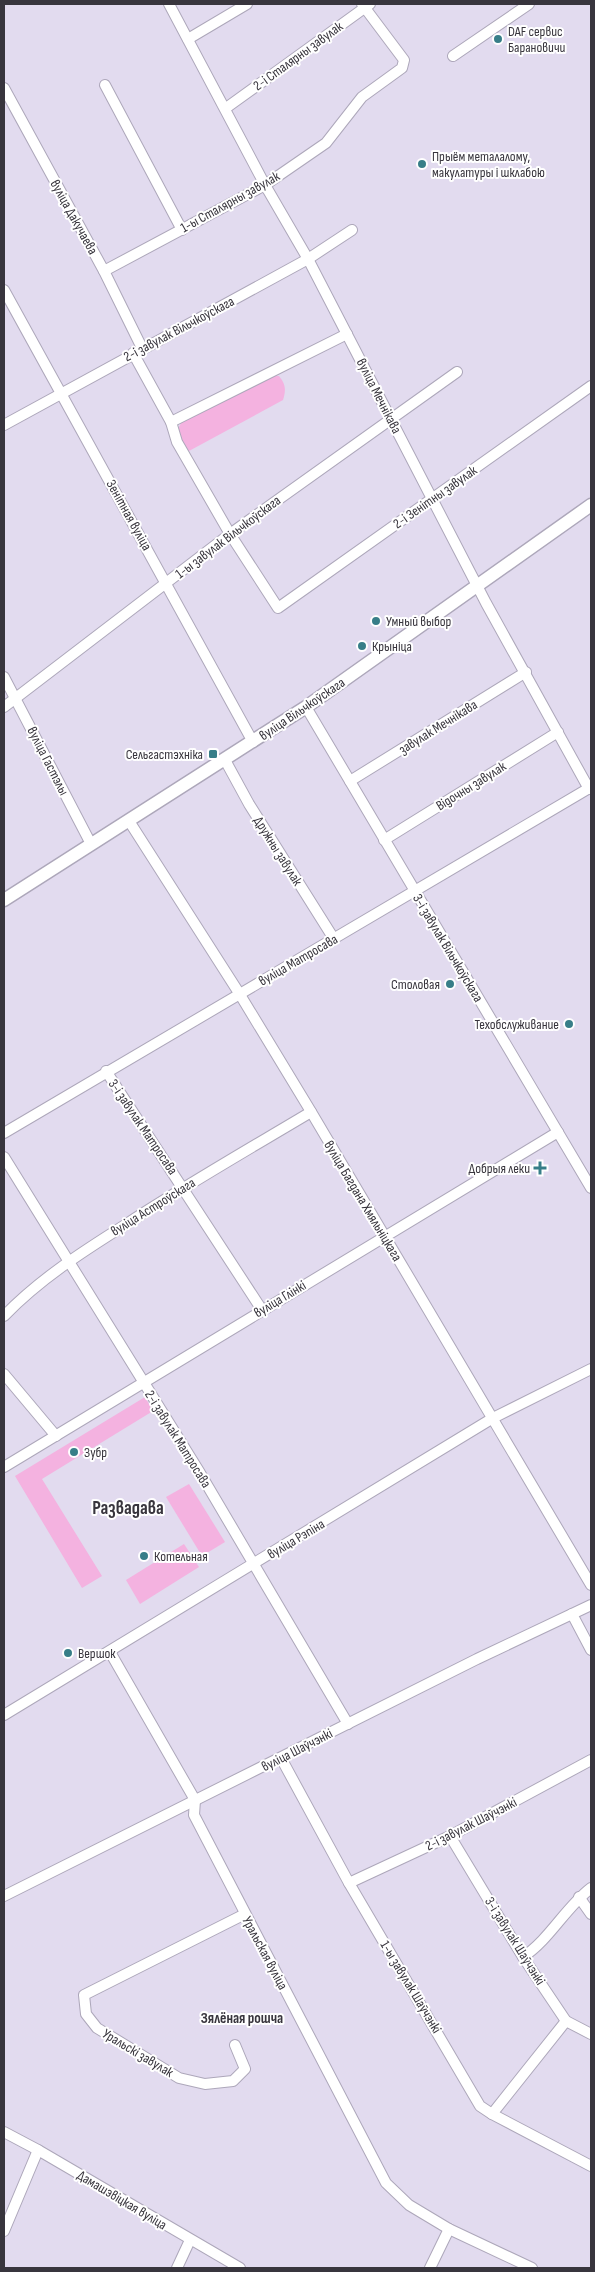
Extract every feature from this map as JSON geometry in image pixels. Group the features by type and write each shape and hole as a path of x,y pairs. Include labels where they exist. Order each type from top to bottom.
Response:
{"main road":[{"name":"вуліца Вільчкоўскага","path":"4,900 306,707 591,505"}],"street":[{"name":"вуліца Мечнікава","path":"169,4 226,108 265,185 308,259 478,586 590,788"},
{"path":"188,39 246,4"},
{"path":"453,56 529,4"},
{"name":"2-і Сталярны завулак","path":"226,108 366,5"},
{"name":"1-ы Сталярны завулак","path":"104,271 265,185 326,143 362,97 402,68 404,60 366,5"},
{"path":"105,85 182,230"},
{"name":"вуліца Дакучаева","path":"4,88 104,271 171,422 177,442 230,534 278,608"},
{"name":"2-і завулак Вільчкоўскага","path":"4,425 308,259 352,230"},
{"name":"Зенітная вуліца","path":"4,290 253,742"},
{"path":"171,422 347,334"},
{"name":"1-ы завулак Вільчкоўскага","path":"4,707 230,534 457,372"},
{"name":"2-і Зенітны завулак","path":"278,608 591,386"},
{"name":"завулак Мечнікава","path":"350,781 526,672"},
{"name":"вуліца Гастэлы","path":"4,677 91,844"},
{"name":"3-і завулак Вільчкоўскага","path":"306,707 591,1188"},
{"name":"Відочны завулак","path":"384,840 558,732"},
{"name":"Дружны завулак","path":"225,760 249,804 334,939"},
{"name":"вуліца Матросава","path":"4,1133 106,1071 590,788"},
{"name":"вуліца Багдана Хмяльніцкага","path":"129,821 239,993 311,1112 384,1237 442,1329 591,1585"},
{"name":"3-і завулак Матросава","path":"106,1071 262,1310"},
{"name":"вуліца Астроўскага","path":"4,1316 26,1293 68,1261 183,1187 311,1112"},
{"name":"вуліца Глінкі","path":"4,1467 558,1132"},
{"name":"2-і завулак Матросава","path":"4,1157 200,1474 348,1724"},
{"name":"вуліца Рэпіна","path":"4,1715 254,1565 493,1418 591,1369"},
{"path":"4,1374 56,1436"},
{"name":"вуліца Шаўчэнкі","path":"4,1896 477,1659 591,1605"},
{"path":"572,1614 591,1650"},
{"name":"Уральская вуліца","path":"110,1652 195,1800 194,1815 386,2183 409,2205 449,2229 532,2268"},
{"name":"1-ы завулак Шаўчэнкі","path":"281,1758 349,1883 480,2106 591,2166"},
{"name":"2-і завулак Шаўчэнкі","path":"349,1883 450,1836 591,1760"},
{"name":"3-і завулак Шаўчэнкі","path":"450,1836 523,1957 566,2021 591,2034"},
{"path":"523,1957 537,1948 579,1897 591,1888"},
{"path":"579,1897 591,1914"},
{"name":"Уральскі завулак","path":"235,2044 245,2069 233,2081 205,2084 179,2078 97,2028 86,2014 84,1995 245,1914"},
{"path":"492,2114 566,2021"},
{"name":"Дамашэвіцкая вуліца","path":"4,2132 240,2268"},
{"path":"4,2231 38,2150"},
{"path":"430,2268 449,2229"},
{"path":"177,2268 190,2240"}],"shaded area":[{"path":"273,376 279,376 283,382 285,390 283,400 189,451 183,445 178,429 181,423"},
{"path":"145,1397 153,1411 42,1479 102,1576 82,1588 15,1476"},
{"path":"189,1484 225,1542 202,1556 166,1497"},
{"path":"184,1544 199,1567 140,1604 126,1580"}],"place":[{"name":"DAF сервис Барановичи","path":"498,39"},
{"name":"Прыём металалому, макулатуры і шклабою","path":"422,164"},
{"name":"Умный выбор","path":"376,621"},
{"name":"Крыніца","path":"362,646"},
{"name":"Сельгастэхніка","path":"213,754"},
{"name":"Столовая","path":"450,984"},
{"name":"Техобслуживание","path":"569,1024"},
{"name":"Добрыя леки","path":"540,1168"},
{"name":"Зубр","path":"74,1452"},
{"name":"Котельная","path":"144,1556"},
{"name":"Вершок","path":"68,1653"}],"district":[{"name":"Развадава","path":"128,1508"},
{"name":"Зялёная рошча","path":"242,2018"}]}
